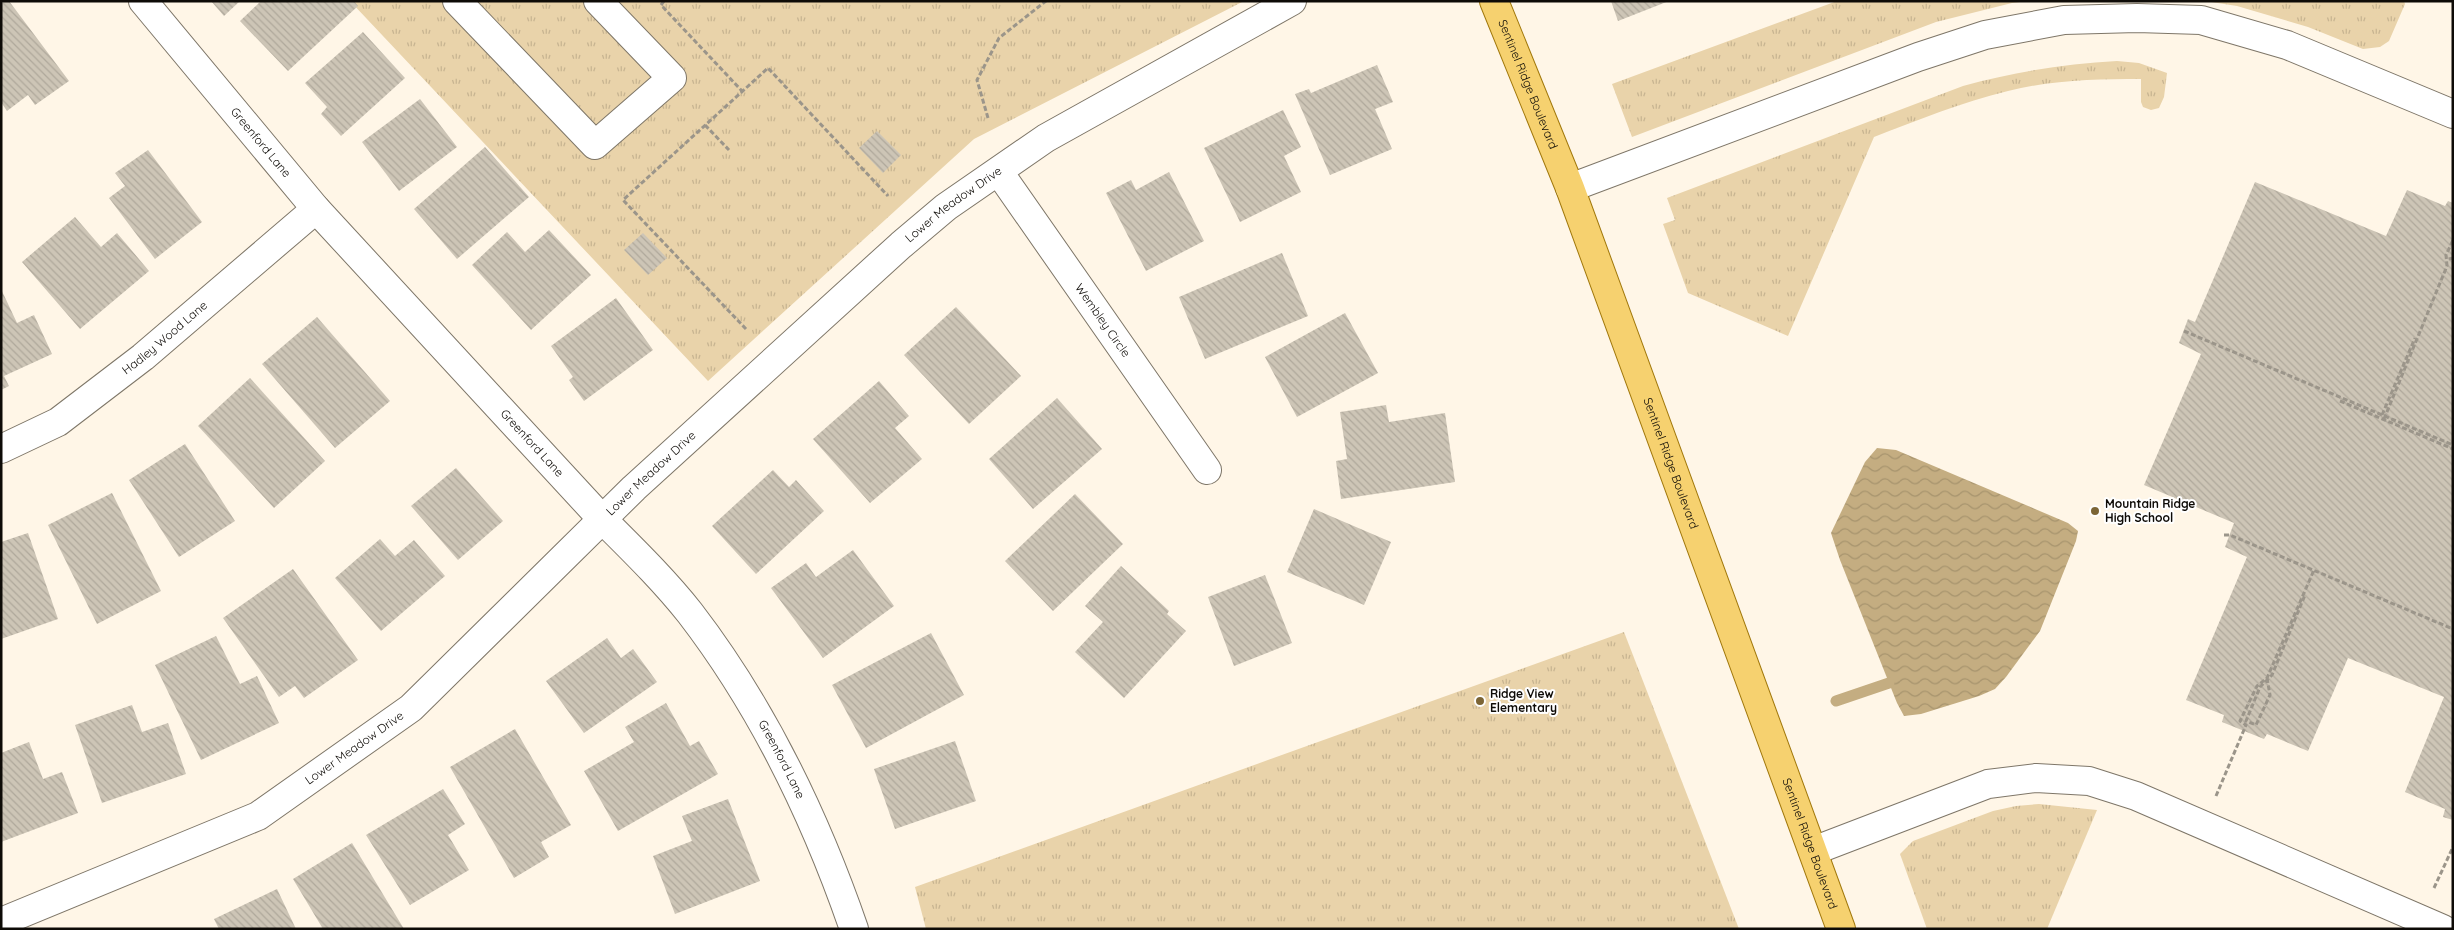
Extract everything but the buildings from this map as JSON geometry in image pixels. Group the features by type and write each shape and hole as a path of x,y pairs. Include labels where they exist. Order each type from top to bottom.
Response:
{"main road":[{"name":"Sentinel Ridge Boulevard","path":"1494,1 1570,188 1841,929"}],"street":[{"name":"Greenford Lane","path":"143,1 316,209 602,519 648,564 689,613 726,664 760,718 815,827 854,929"},
{"path":"457,1 595,146 672,78 598,1"},
{"name":"Lower Meadow Drive","path":"1,922 258,816 411,708 602,519 900,245 946,207 1054,133 1292,1"},
{"path":"1570,188 1927,54 1985,35 2064,20 2137,18 2201,20 2287,45 2453,114"},
{"name":"Wembley Circle","path":"999,172 1207,470"},
{"name":"Hadley Wood Lane","path":"1,449 58,422 66,416 143,357 316,209"},
{"path":"1813,851 1988,784 2036,778 2090,781 2136,796 2443,929"}],"path":[{"path":"664,1 661,5 742,91"},
{"path":"988,118 977,80 1000,38 1046,1"},
{"path":"746,329 623,200 768,68 888,196"},
{"path":"705,125 729,150"},
{"path":"2382,415 2451,259 2447,252 2453,239"},
{"path":"2384,419 2447,266 2446,255 2453,239"},
{"path":"2184,331 2453,447"},
{"path":"2340,400 2453,447"},
{"path":"2224,535 2230,534 2453,630"},
{"path":"2271,552 2314,571"},
{"path":"2216,797 2246,725 2240,721 2257,686 2267,678 2314,571"},
{"path":"2267,678 2268,687 2270,696 2256,725 2246,721 2260,687 2266,681 2272,675 2314,571"},
{"path":"2434,888 2453,847"}],"green space":[{"path":"350,1 1244,1 974,139 708,381"},
{"path":"1837,1 2028,1 2012,3 1936,22 1632,137 1612,84"},
{"path":"2205,1 2404,1 2405,4 2389,41 2380,47 2363,49 2308,27 2237,6"},
{"path":"2117,61 2139,63 2167,73 2164,97 2159,108 2151,110 2143,107 2141,102 2141,79 2058,82 2025,87 1974,100 1874,137 1788,336 1688,293 1663,224 1675,220 1667,198 1963,86 2039,69"},
{"name":"Ridge View Elementary","path":"1624,632 1739,929 926,929 915,887"},
{"path":"2039,804 2097,810 2047,929 1927,929 1900,854 1913,841 1993,811"}],"water":[{"path":"1877,448 1896,450 2068,523 2078,531 2076,541 2040,631 2006,677 1995,689 1979,696 1921,714 1904,716 1897,703 1831,533 1865,462"}],"waterway":[{"path":"1836,701 1889,683"}],"place":[{"name":"Mountain Ridge High School","path":"2095,511"},
{"name":"Ridge View Elementary","path":"1480,701"}]}
